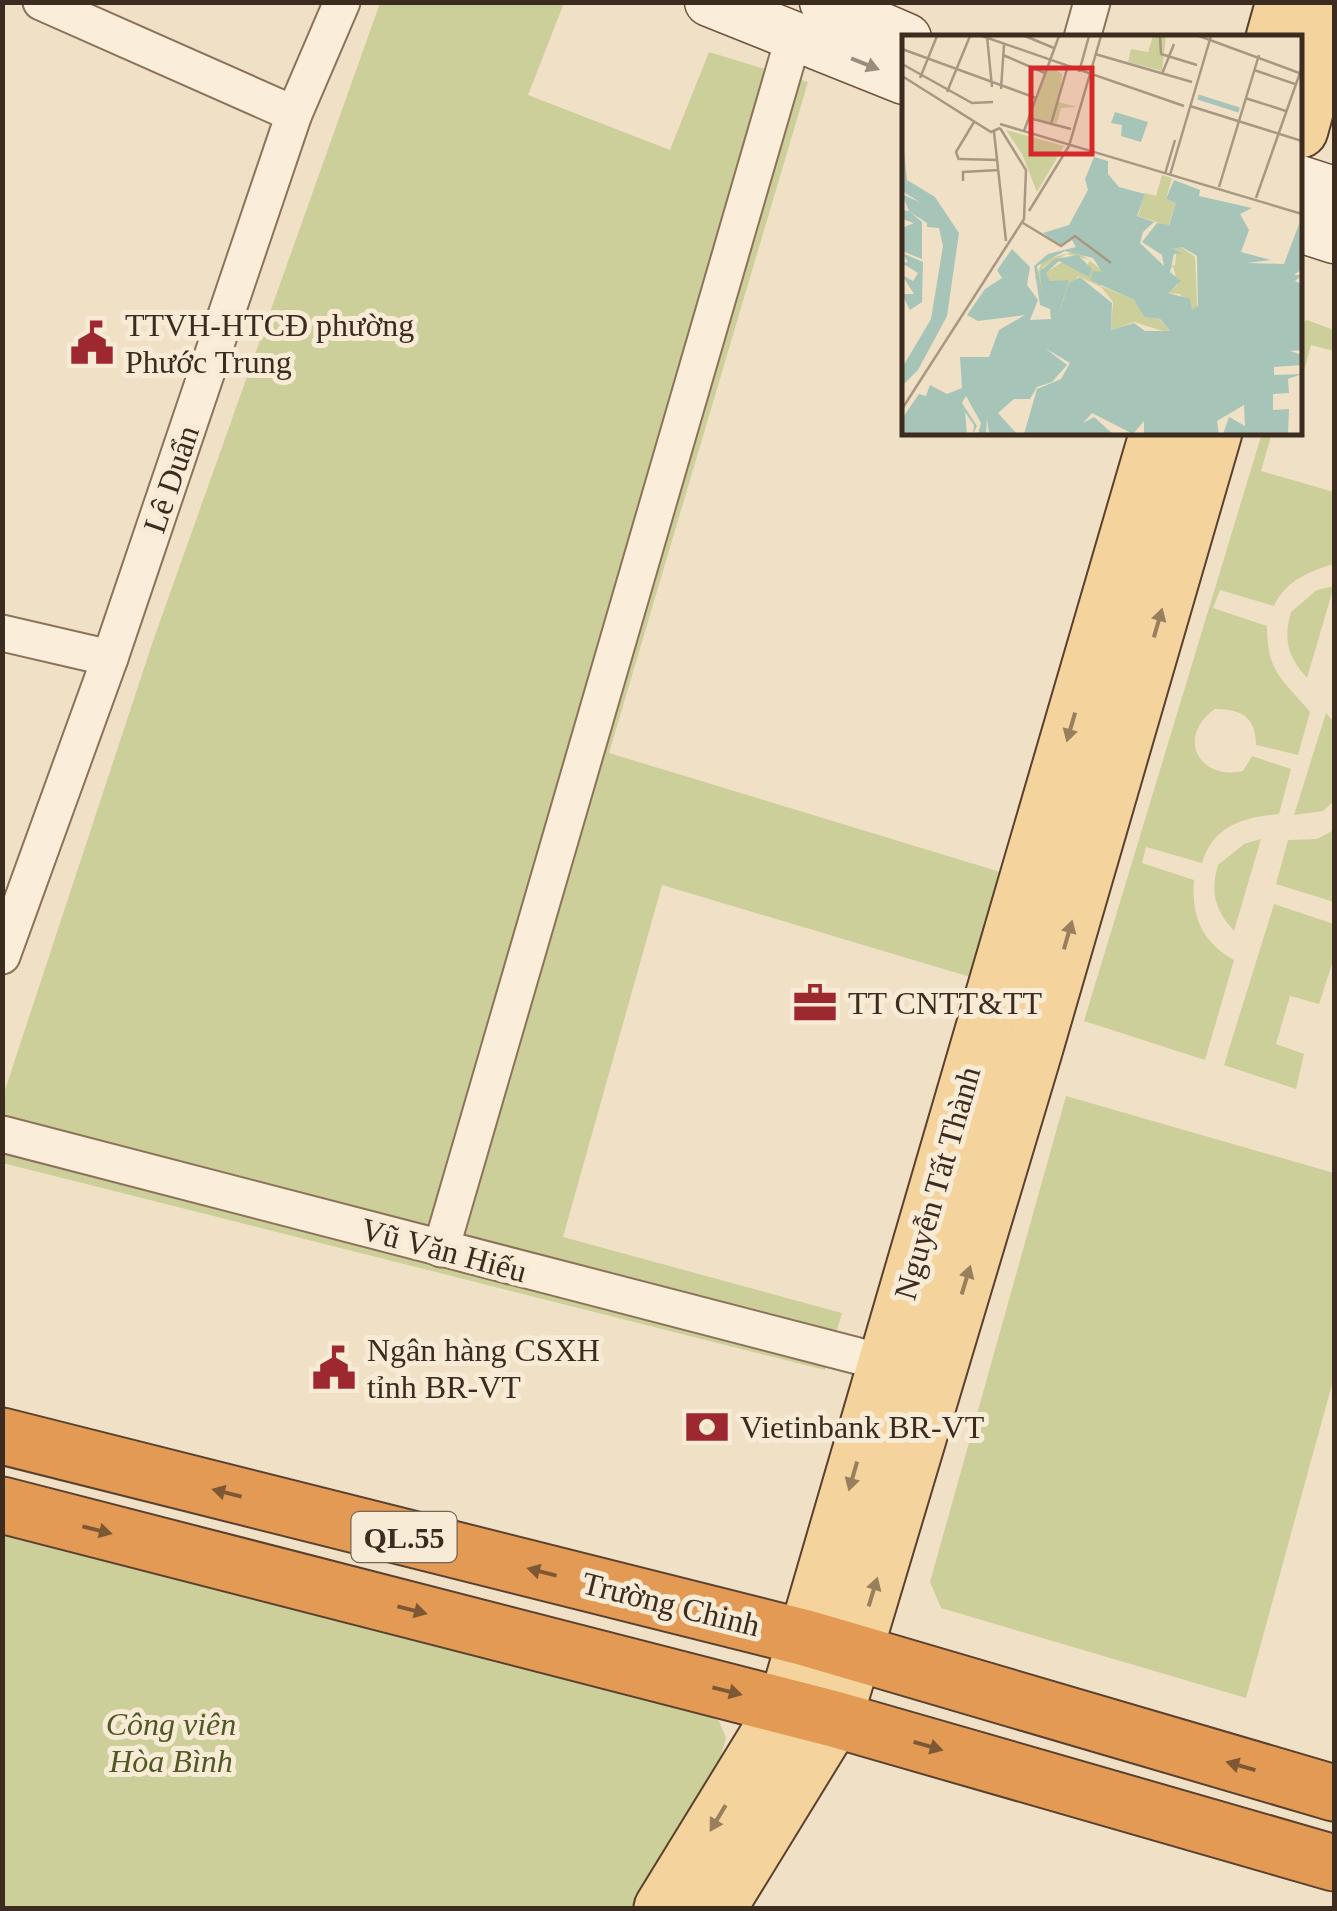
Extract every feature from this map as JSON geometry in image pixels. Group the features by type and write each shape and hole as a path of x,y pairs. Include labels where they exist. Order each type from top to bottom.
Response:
{"highway":[{"name":"Trường Chinh","path":"2,1436 830,1646 1334,1793"},
{"name":"QL.55","path":"2,1506 811,1712 1334,1862"}],"main road":[{"path":"1275,35 1284,2"},
{"path":"1302,123 1334,7"},
{"name":"Nguyễn Tất Thành","path":"830,1646 885,1363 1157,435"},
{"name":"Nguyễn Tất Thành","path":"718,1908 811,1712 830,1646 1034,1051 1213,435"},
{"path":"980,1034 1034,1051"},
{"name":"Nguyễn Tất Thành","path":"662,1908 811,1712"}],"street":[{"path":"41,2 294,114"},
{"name":"Lê Duẩn","path":"2,956 110,658 294,114 342,2"},
{"path":"709,2 902,37"},
{"path":"1083,35 1092,2"},
{"path":"809,19 902,79"},
{"path":"440,1249 809,19"},
{"path":"1302,181 1334,190"},
{"path":"1302,229 1334,239"},
{"path":"2,633 110,658"},
{"name":"Vũ Văn Hiếu","path":"2,1134 885,1363"}],"green space":[{"path":"380,3 564,3 528,95 670,150 709,52 808,82 609,753 1007,874 977,979 662,885 563,1237 842,1313 825,1370 3,1163 3,1096 153,641"},
{"path":"1307,320 1334,330 1334,351 1311,345 1302,378 1302,323"},
{"path":"1261,435 1271,435 1261,471 1334,492 1334,564 1291,584 1274,606 1220,590 1213,608 1267,626 1273,666 1310,712 1298,755 1256,745 1253,728 1245,716 1215,709 1197,731 1197,754 1214,769 1227,772 1243,771 1252,756 1291,769 1279,814 1231,826 1214,840 1202,863 1146,847 1142,863 1194,880 1194,905 1201,927 1214,945 1234,960 1205,1060 1084,1021"},
{"path":"1334,586 1307,678 1289,648 1291,612 1317,590"},
{"path":"1326,713 1334,722 1334,801 1323,811 1294,815"},
{"path":"1334,830 1334,902 1276,884 1288,840 1317,839"},
{"path":"1261,839 1234,931 1216,901 1218,865 1244,844"},
{"path":"1274,904 1334,924 1334,958 1319,1004 1290,996 1276,1044 1304,1054 1296,1089 1224,1065"},
{"path":"1066,1096 1334,1173 1334,1377 1246,1698 941,1608 930,1582"},
{"name":"Công viên Hòa Bình","path":"3,1528 679,1700 719,1721 726,1738 720,1760 640,1908 3,1908"}],"place":[{"name":"TTVH-HTCĐ phường Phước Trung","path":"92,343"},
{"name":"TT CNTT&TT","path":"815,1003"},
{"name":"Ngân hàng CSXH tỉnh BR-VT","path":"334,1368"},
{"name":"Vietinbank BR-VT","path":"707,1427"}]}
